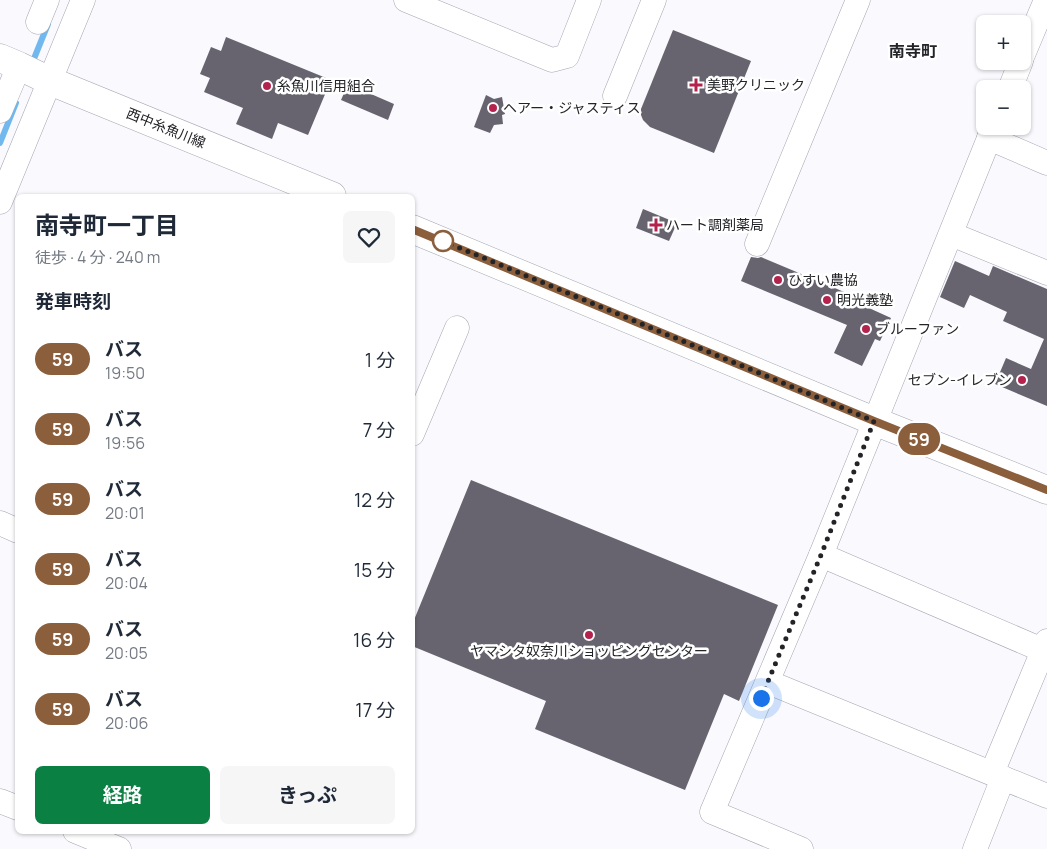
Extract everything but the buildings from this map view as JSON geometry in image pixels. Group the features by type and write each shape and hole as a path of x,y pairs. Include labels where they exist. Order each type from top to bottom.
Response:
{"main road":[{"name":"西中糸魚川線","path":"9,62 50,81 327,194"},
{"path":"415,230 874,421 1047,490"}],"street":[{"path":"38,22 47,0"},
{"path":"0,202 83,0"},
{"path":"406,0 552,60 567,56 589,0"},
{"path":"615,96 654,0"},
{"path":"757,244 858,0"},
{"path":"1031,36 1046,0"},
{"path":"0,111 9,62"},
{"path":"801,849 712,812 821,555 991,135"},
{"path":"997,135 1047,163"},
{"path":"951,234 1047,273"},
{"path":"415,427 457,328"},
{"path":"0,523 15,530"},
{"path":"821,555 1046,648 997,775 975,849"},
{"path":"768,682 1047,796"},
{"path":"0,801 15,807"},
{"path":"83,834 106,843"}],"waterway":[{"path":"31,66 48,24"},
{"path":"0,143 16,103"}],"bus line":[{"name":"59","path":"415,230 874,421 1047,490"}],"place":[{"name":"美野クリニック","path":"696,85"},
{"name":"糸魚川信用組合","path":"267,86"},
{"name":"ヘアー・ジャスティス","path":"493,108"},
{"name":"ハート調剤薬局","path":"656,225"},
{"name":"ひすい農協","path":"778,280"},
{"name":"明光義塾","path":"827,300"},
{"name":"ブルーファン","path":"866,329"},
{"name":"セブン-イレブン","path":"1022,380"},
{"name":"ヤマシタ奴奈川ショッピングセンター","path":"589,635"}],"district":[{"name":"南寺町","path":"913,51"}],"route":[{"path":"443,241 874,421 821,555 761,698"}]}
